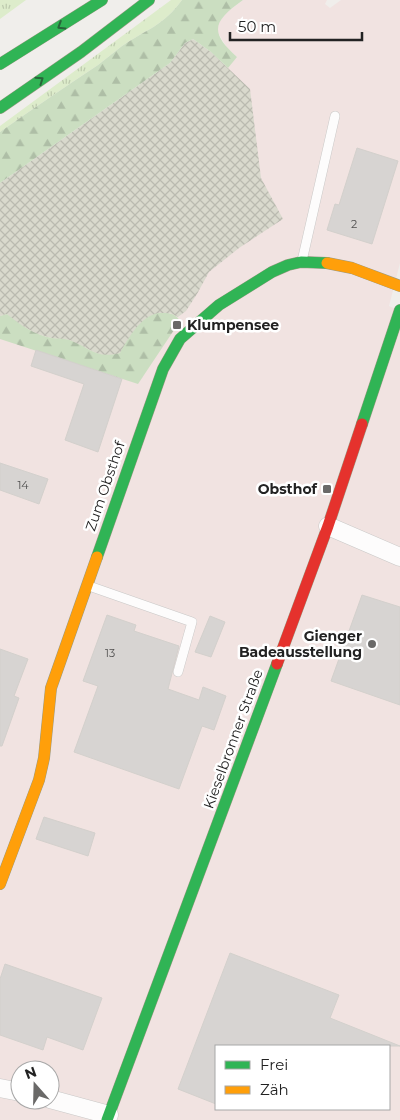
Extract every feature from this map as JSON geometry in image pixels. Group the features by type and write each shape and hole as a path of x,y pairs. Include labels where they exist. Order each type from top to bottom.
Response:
{"main road":[{"path":"0,64 102,0"},
{"path":"0,108 81,52 149,0"},
{"name":"Zum Obsthof","path":"0,884 39,780 44,758 51,688 163,369 171,352 193,326 213,310 272,271 285,265 302,262 322,262 348,267 400,286"},
{"name":"Kieselbronner Straße","path":"108,1118 328,526 400,310"}],"street":[{"path":"328,526 400,557"},
{"path":"60,1102 108,1118"}],"lane":[{"path":"302,262 335,116"},
{"path":"86,585 192,622 178,672"}],"shaded area":[{"path":"243,0 327,0 325,4 330,8 341,0 400,0 400,263 389,306 400,311 400,1120 0,1120 0,183 237,57 227,48 217,31 218,23 227,12"},
{"path":"193,39 211,52 250,89 261,178 283,219 239,248 209,272 186,311 178,317 170,313 120,353 108,356 98,354 70,340 38,334 18,324 7,314 0,316 0,183 170,63 185,43"}],"green space":[{"path":"0,0 26,0 0,19"},
{"path":"171,0 182,0 168,16 0,132 0,126"},
{"path":"182,0 243,0 226,14 218,27 222,40 237,57 228,68 193,39 185,43 170,63 0,183 0,132 168,16"},
{"path":"158,313 168,313 180,321 138,384 0,339 0,316 7,314 22,326 40,335 70,340 94,352 112,355 120,353 140,323"}],"building":[{"path":"357,148 398,161 372,244 327,230 335,204 339,205"},
{"path":"36,350 122,379 98,452 65,440 84,384 31,366"},
{"path":"0,463 48,479 39,504 0,490"},
{"name":"Gienger Badeausstellung","path":"362,595 400,607 400,705 331,681"},
{"path":"107,615 136,625 134,631 179,646 168,689 199,700 203,687 226,696 214,730 202,726 179,789 74,752 98,686 83,681"},
{"path":"210,616 225,622 211,657 195,652"},
{"path":"0,649 28,659 14,696 19,698 2,746 0,746"},
{"path":"44,817 95,833 88,856 36,839"},
{"path":"230,953 339,995 330,1018 400,1046 215,1045 215,1104 178,1089"},
{"path":"5,964 102,998 83,1050 47,1037 43,1050 0,1035 0,979"}],"traffic: fast":[{"path":"0,64 102,0"},
{"path":"0,108 81,52 149,0"},
{"path":"97,557 163,369 180,339 219,305 272,272 301,262 327,263"},
{"path":"362,424 400,310"},
{"path":"107,1120 277,664"}],"traffic: slow":[{"path":"327,263 352,268 400,286"},
{"path":"0,884 39,780 44,758 51,688 97,557"}],"traffic: jam":[{"path":"277,664 328,526 362,424"}],"place":[{"name":"Klumpensee","path":"177,325"},
{"name":"Obsthof","path":"327,489"},
{"name":"Gienger Badeausstellung","path":"372,644"}]}
